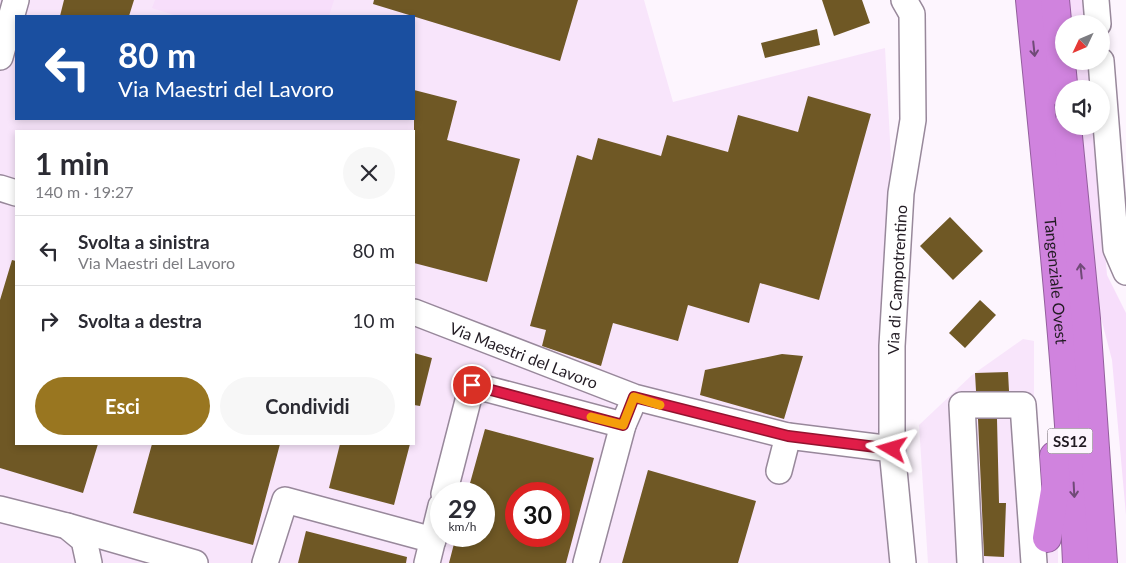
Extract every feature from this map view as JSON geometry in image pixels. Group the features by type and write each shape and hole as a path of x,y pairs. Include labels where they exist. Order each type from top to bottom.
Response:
{"highway":[{"name":"Tangenziale Ovest","path":"1030,0 1073,319 1103,563"},
{"path":"1055,0 1063,80"},
{"name":"Tangenziale Ovest","path":"1067,135 1073,319 1074,485 1077,563"},
{"path":"1043,550 1056,485 1048,356 1073,319 1104,366 1122,563"}],"street":[{"path":"0,57 16,0"},
{"name":"Via di Campotrentino","path":"902,563 892,449 892,346 901,202 914,120 912,14 904,0"},
{"path":"1096,0 1097,15"},
{"path":"1102,70 1116,250 1126,272"},
{"path":"0,188 15,193"},
{"name":"Via Maestri del Lavoro","path":"415,312 634,397 788,436 892,449"},
{"path":"447,482 472,385 623,425"},
{"path":"586,563 623,425 634,397"},
{"path":"970,563 962,406 1023,405 1034,563"},
{"path":"779,471 788,436"},
{"path":"265,563 285,500 430,551"},
{"path":"0,509 67,526 194,563"},
{"path":"67,526 84,540 88,563"}],"shaded area":[{"path":"0,0 644,0 673,102 885,48 913,563 0,563"},
{"path":"155,0 334,0 329,15 174,15 152,8"},
{"path":"1069,0 1083,0 1084,15 1070,15"},
{"path":"1075,70 1089,70 1090,80 1076,80"},
{"path":"1081,135 1095,135 1107,275 1126,313 1126,515 1112,360 1095,295"},
{"path":"1023,339 1034,341 1034,521 1058,539 1058,563 928,563 919,425 972,375"}],"building":[{"path":"64,0 134,0 129,15 60,15"},
{"path":"374,0 578,0 560,61 415,17 415,15 373,4"},
{"path":"822,0 862,0 870,23 834,36"},
{"path":"817,29 820,45 765,58 761,43"},
{"path":"415,90 457,101 447,140 520,159 487,282 415,263"},
{"path":"808,96 871,114 819,300 760,283 749,323 688,305 678,341 613,323 601,366 542,346 546,330 530,326 577,155 592,160 598,138 661,156 667,135 728,152 738,115 798,132"},
{"path":"950,217 983,251 953,280 920,246"},
{"path":"12,260 15,261 15,445 98,445 83,493 0,468 0,300"},
{"path":"980,300 996,315 965,348 949,333"},
{"path":"415,353 432,358 420,406 415,405"},
{"path":"782,354 803,356 784,419 700,395 705,370"},
{"path":"1008,372 1009,391 976,391 975,373"},
{"path":"978,419 997,419 999,503 1006,503 1004,557 984,556"},
{"path":"485,429 594,458 566,563 449,563 453,547 495,547 495,482 470,482"},
{"path":"152,445 280,445 253,545 133,513"},
{"path":"340,445 410,445 394,505 329,488"},
{"path":"648,470 756,501 738,563 622,563"},
{"path":"306,531 407,557 406,563 298,563"}],"slow traffic":[{"path":"591,417 623,425 634,397 660,405"}],"route":[{"path":"472,385 623,425 634,397 670,408 788,436 892,449"}]}
